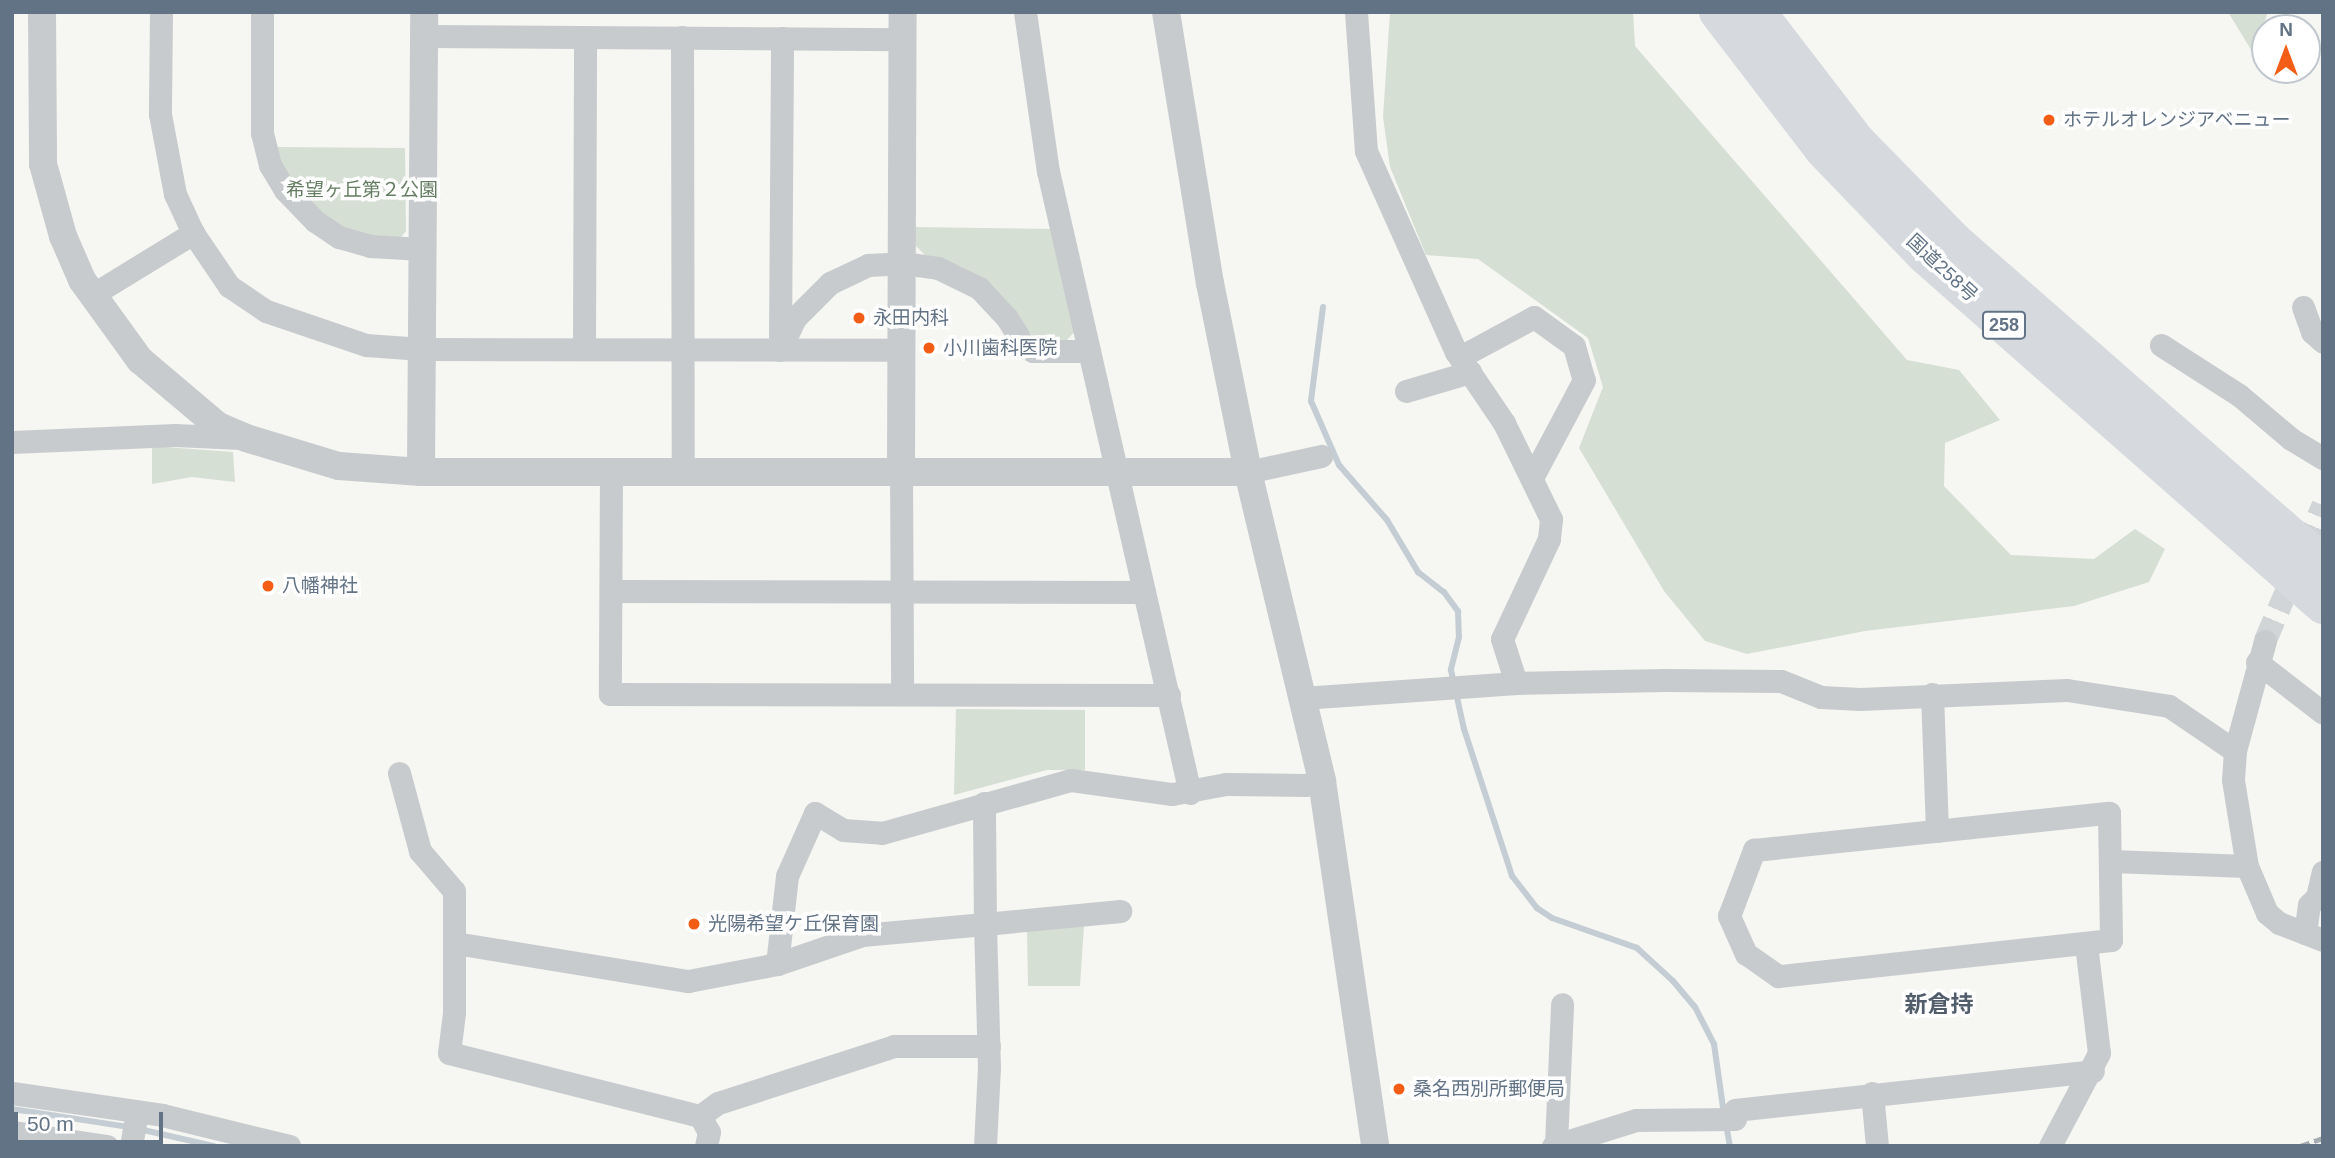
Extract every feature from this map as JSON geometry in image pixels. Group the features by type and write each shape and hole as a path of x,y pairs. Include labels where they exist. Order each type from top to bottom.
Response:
{"highway":[{"name":"国道258号","path":"1718,12 1823,149 1925,255 2323,605"},
{"name":"国道258号","path":"1757,12 1856,141 1956,243 2323,564"}],"street":[{"path":"42,12 43,164 63,236 92,295 125,341 161,380 218,426 246,438 339,466 421,472 1248,472 1321,456"},
{"path":"161,12 163,148 175,194 193,233 229,286 266,310 366,345 422,349 902,350"},
{"path":"262,12 262,134 270,165 285,190 315,222 339,237 370,246 422,249"},
{"path":"1025,12 1041,134 1190,793"},
{"path":"1166,12 1210,283 1248,472 1322,781 1376,1146"},
{"path":"1356,12 1366,151 1390,213 1465,365 1504,423 1532,478 1551,530 1502,639 1516,683"},
{"path":"421,472 424,24 585,37 782,37 903,26 901,694"},
{"path":"584,349 585,37"},
{"path":"682,37 683,471"},
{"path":"780,350 782,37"},
{"path":"92,295 193,233"},
{"path":"780,350 794,318 830,283 868,265 903,262 938,268 979,288 1007,318 1025,347 1033,351 1089,351"},
{"path":"2303,307 2312,332 2323,342"},
{"path":"1406,391 1465,365 1534,317 1574,346 1584,380 1532,478"},
{"path":"2161,345 2239,395 2291,439 2323,458"},
{"path":"12,442 162,436 246,438"},
{"path":"611,471 610,694 1169,695"},
{"path":"611,591 1144,592"},
{"path":"2314,937 2267,913 2247,866 2233,780 2235,751 2261,652 2323,713"},
{"path":"1302,698 1516,683 1781,681 1822,696 1860,699 2067,690 2169,706 2235,751"},
{"path":"1932,694 1937,831"},
{"path":"399,773 420,851 454,891 455,943 449,1053 700,1116 709,1132 706,1146"},
{"path":"777,964 787,876 815,813 843,830 881,833 1071,780 1190,793 1226,784 1305,785 1322,781"},
{"path":"984,803 989,1046 985,1146"},
{"path":"2109,813 2111,940 1778,976 1746,954 1729,916 1754,850 1937,831 2109,813"},
{"path":"2111,861 2247,866"},
{"path":"2314,937 2309,905 2317,897 2323,872"},
{"path":"455,943 688,981 777,964 862,935 1120,911"},
{"path":"2050,1146 2093,1071 2099,1053 2087,944"},
{"path":"1562,1004 1554,1145 1636,1120 1729,1117 1872,1093 2093,1071"},
{"path":"700,1116 718,1102 894,1046 989,1046"},
{"path":"12,1093 289,1146"},
{"path":"1872,1093 1877,1146"},
{"path":"131,1145 136,1115"},
{"path":"12,1132 107,1146"}],"green space":[{"path":"1390,12 1633,12 1635,46 1907,360 1959,370 2000,420 1945,443 1944,486 2011,555 2094,559 2135,529 2165,549 2149,582 2074,606 1865,631 1747,654 1705,641 1664,591 1579,448 1603,387 1588,338 1478,259 1426,255 1390,167 1383,117"},
{"path":"2228,12 2268,12 2251,14 2251,50"},
{"name":"希望ヶ丘第２公園","path":"274,147 405,148 406,231 399,240 371,238 332,223 284,174"},
{"path":"914,227 1053,229 1076,330 1067,340 1036,340 990,284 960,266 925,255 916,246"},
{"path":"152,446 233,452 235,482 192,477 152,484"},
{"path":"956,709 1085,710 1085,770 1047,770 954,795"},
{"path":"1084,925 1080,986 1028,986 1027,931"}],"waterway":[{"path":"1323,307 1311,401 1339,465 1387,520 1418,572 1444,592 1458,611 1459,637 1451,670 1464,729 1512,876 1537,908 1552,918 1637,948 1673,981 1695,1007 1714,1044 1724,1114"},
{"path":"12,1109 128,1127"},
{"path":"1726,1124 1730,1146"},
{"path":"139,1129 214,1146"}],"tunnel":[{"path":"2265,641 2323,505"}],"railway":[{"path":"2300,1146 2323,1138"}],"place":[{"name":"ホテルオレンジアベニュー","path":"2049,120"},
{"name":"永田内科","path":"859,318"},
{"name":"小川歯科医院","path":"929,348"},
{"name":"八幡神社","path":"268,586"},
{"name":"光陽希望ケ丘保育園","path":"694,924"},
{"name":"桑名西別所郵便局","path":"1399,1089"}],"district":[{"name":"新倉持","path":"1939,1004"}]}
